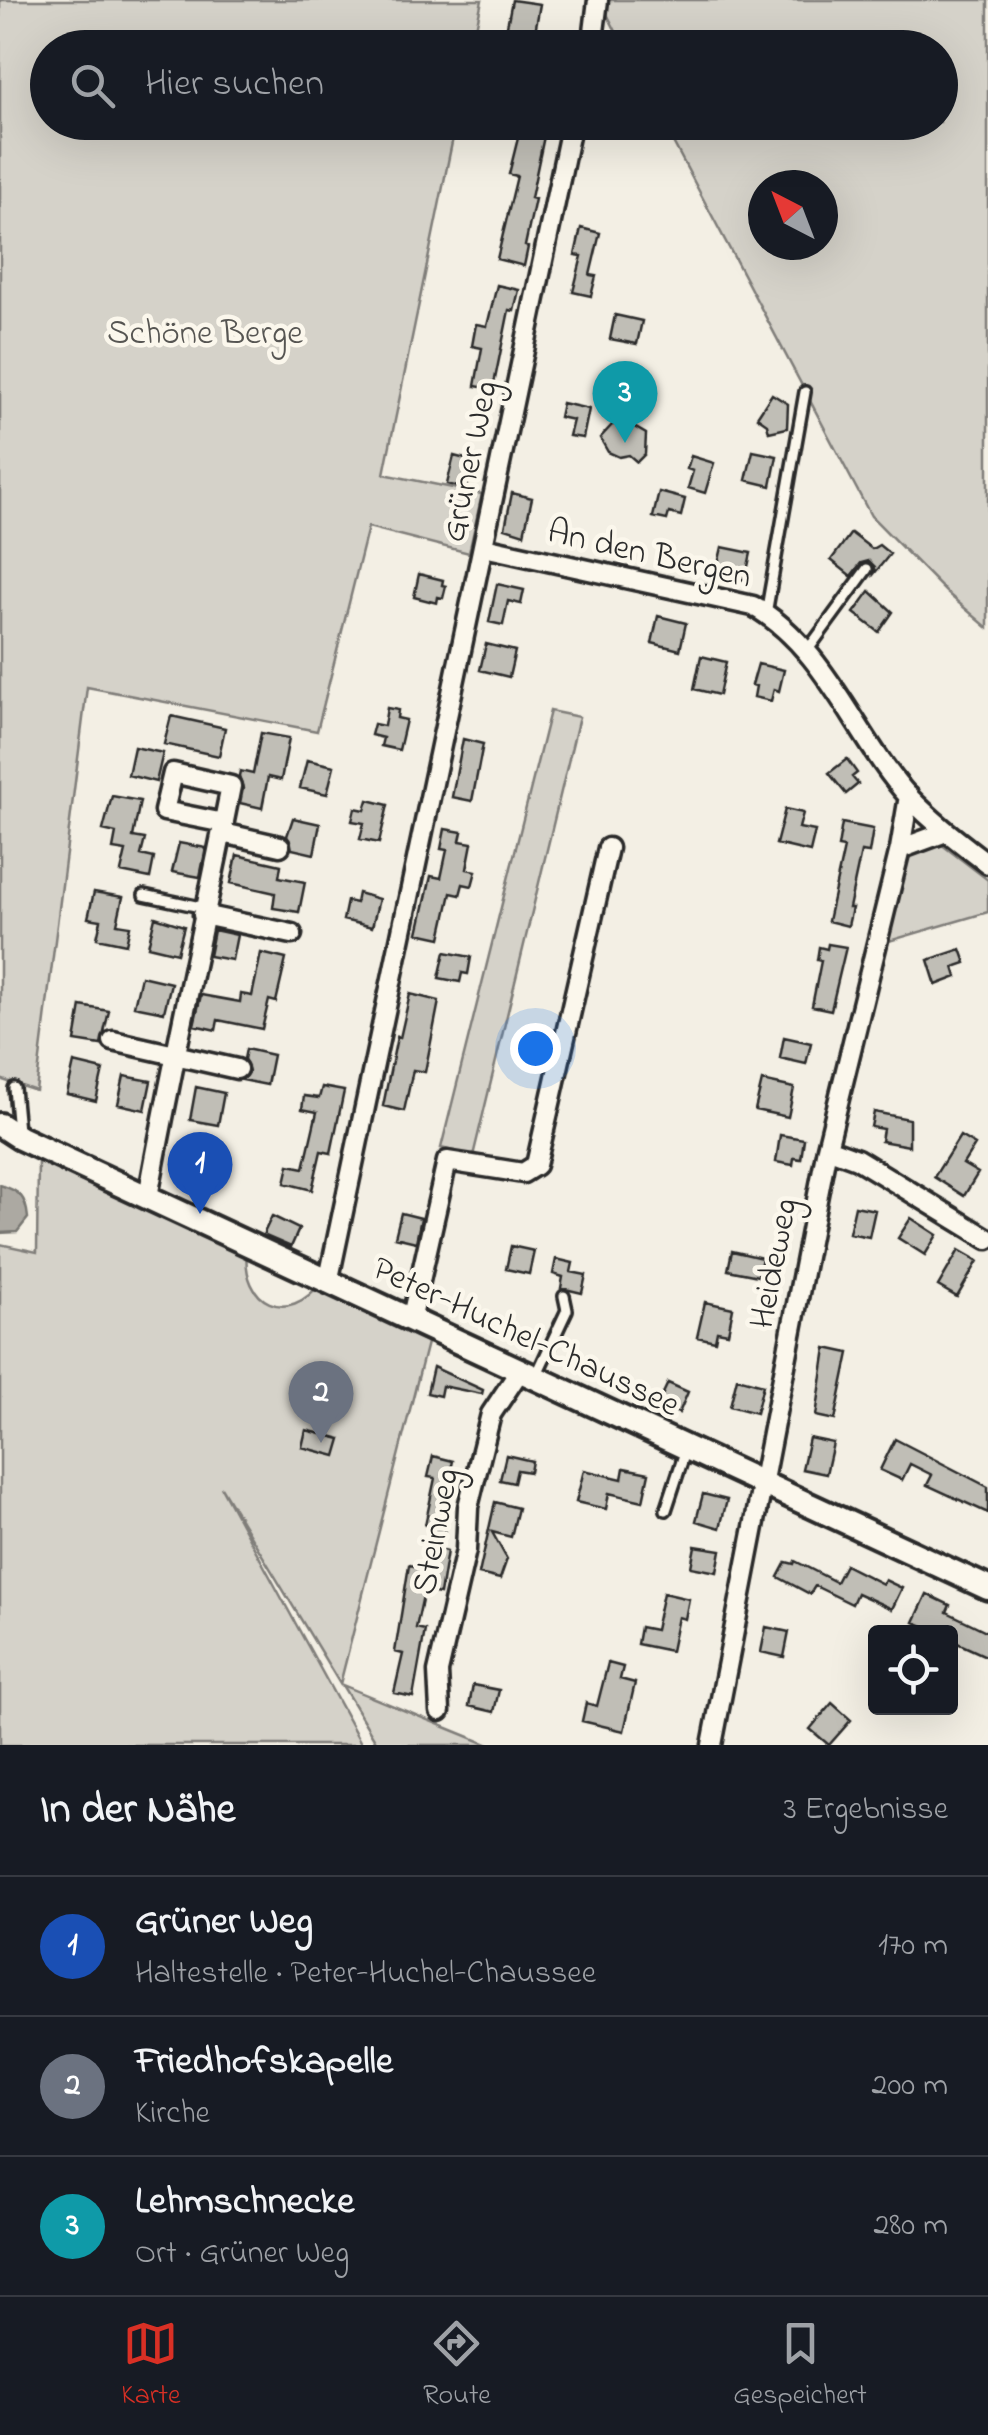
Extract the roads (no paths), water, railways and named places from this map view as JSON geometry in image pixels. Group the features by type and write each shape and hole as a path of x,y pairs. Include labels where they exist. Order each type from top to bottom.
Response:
{"street":[{"path":"594,30 598,0"},
{"name":"Grüner Weg","path":"328,1282 568,140"},
{"name":"An den Bergen","path":"484,547 753,606 766,614 805,653 908,796 988,864"},
{"name":"Heideweg","path":"718,1740 826,1148 900,849 908,796"},
{"path":"148,1197 174,1054 223,828 280,846"},
{"path":"900,849 946,832"},
{"path":"412,1321 448,1161 522,1173 536,1164 608,848"},
{"path":"204,912 292,934"},
{"path":"113,1041 237,1069"},
{"name":"Peter-Huchel-Chaussee","path":"14,1136 988,1588"},
{"path":"826,1148 857,1159 988,1239"},
{"name":"Steinweg","path":"440,1711 438,1672 466,1550 468,1507 491,1414 527,1375"}],"lane":[{"path":"766,614 806,392"},
{"path":"805,653 868,569"},
{"path":"144,895 204,912"},
{"path":"14,1088 14,1136"},
{"path":"527,1375 568,1310 564,1296"},
{"path":"666,1510 686,1447"}],"place":[{"name":"Lehmschnecke","path":"625,443"},
{"name":"Grüner Weg","path":"200,1214"},
{"name":"Friedhofskapelle","path":"321,1443"}],"park label":[{"name":"Schöne Berge","path":"205,331"}]}
